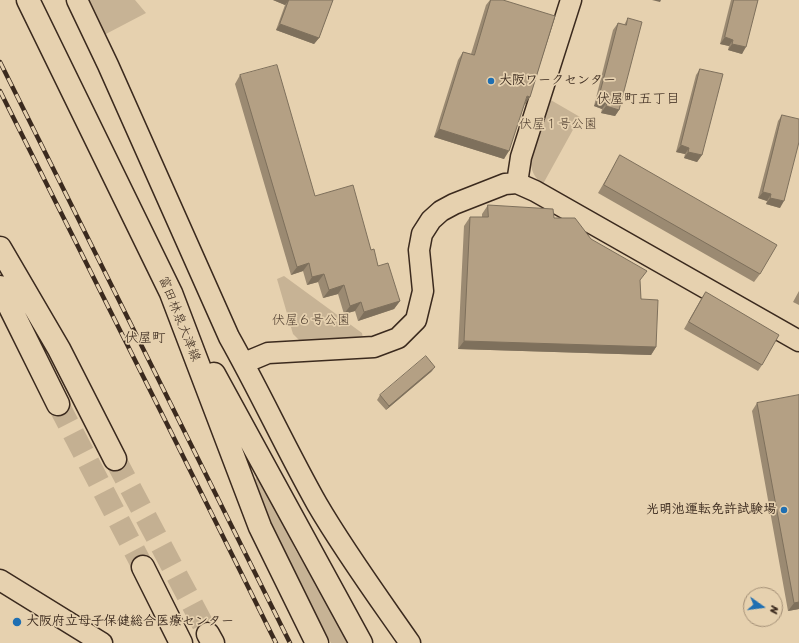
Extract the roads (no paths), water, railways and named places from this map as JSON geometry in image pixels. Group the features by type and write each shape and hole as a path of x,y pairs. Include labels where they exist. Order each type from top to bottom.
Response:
{"main road":[{"name":"富田林泉大津線","path":"28,0 171,293 260,527 317,643"},
{"path":"0,248 58,349 115,459"},
{"path":"0,288 58,404"},
{"path":"171,293 361,643"},
{"path":"143,567 181,643"}],"street":[{"path":"77,0 108,65 229,337 317,504 358,568 410,643"},
{"path":"517,184 520,157 571,0"},
{"path":"244,363 268,353 374,347 398,338 416,320 423,291 419,250 422,234 431,220 441,211 454,204 505,184 517,184 535,191 799,341"},
{"path":"0,580 102,643"}],"tunnel":[{"path":"58,404 143,567"},
{"path":"115,459 208,634"}],"railway":[{"path":"0,62 290,643"},
{"path":"0,91 276,643"}],"place":[{"name":"大阪ワークセンター","path":"491,81"},
{"name":"光明池運転免許試験場","path":"784,510"},
{"name":"大阪府立母子保健総合医療センター","path":"17,622"}],"district":[{"name":"伏屋町五丁目","path":"638,99"},
{"name":"伏屋町","path":"145,338"}],"park label":[{"name":"伏屋１号公園","path":"558,125"},
{"name":"伏屋６号公園","path":"311,321"}]}
